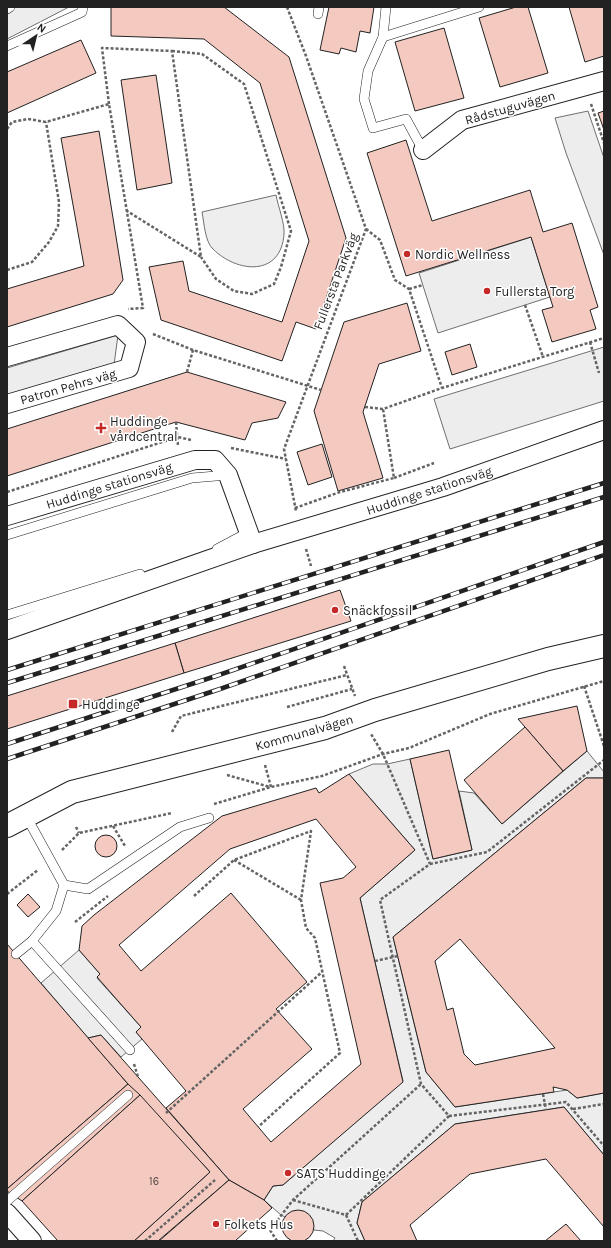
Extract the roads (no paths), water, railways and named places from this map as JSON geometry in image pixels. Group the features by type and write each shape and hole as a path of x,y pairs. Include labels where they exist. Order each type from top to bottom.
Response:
{"street":[{"name":"Rådstuguvägen","path":"424,150 462,120 604,80"},
{"name":"Patron Pehrs väg","path":"7,357 118,325 136,342 129,368 7,404"},
{"name":"Huddinge stationsväg","path":"7,630 251,538 443,487 604,430"},
{"name":"Huddinge stationsväg","path":"7,516 195,460 215,460 228,475 251,538"},
{"name":"Kommunalvägen","path":"16,821 72,792 325,728 375,710 533,664 604,646"},
{"path":"7,1213 32,1241"}],"lane":[{"path":"7,46 82,12 83,7"},
{"path":"386,7 383,37 368,71 364,99 373,128 406,119 424,150"},
{"path":"383,37 479,7"},
{"path":"7,535 192,478 228,475"},
{"path":"7,615 210,553 251,538"},
{"path":"16,821 64,885 88,889 180,827 209,818"},
{"path":"16,954 32,941 56,911 64,885"},
{"path":"32,941 130,1050"},
{"path":"7,1201 128,1095"}],"railway":[{"path":"7,670 604,483"},
{"path":"7,683 604,497"},
{"path":"7,744 216,676 604,542"},
{"path":"7,759 220,689 604,555"}],"place":[{"name":"Nordic Wellness","path":"407,254"},
{"name":"Fullersta Torg","path":"487,291"},
{"name":"Huddinge vårdcentral","path":"101,428"},
{"name":"Snäckfossil","path":"335,610"},
{"name":"Huddinge","path":"73,704"},
{"name":"SATS Huddinge","path":"288,1173"},
{"name":"Folkets Hus","path":"216,1224"}]}
